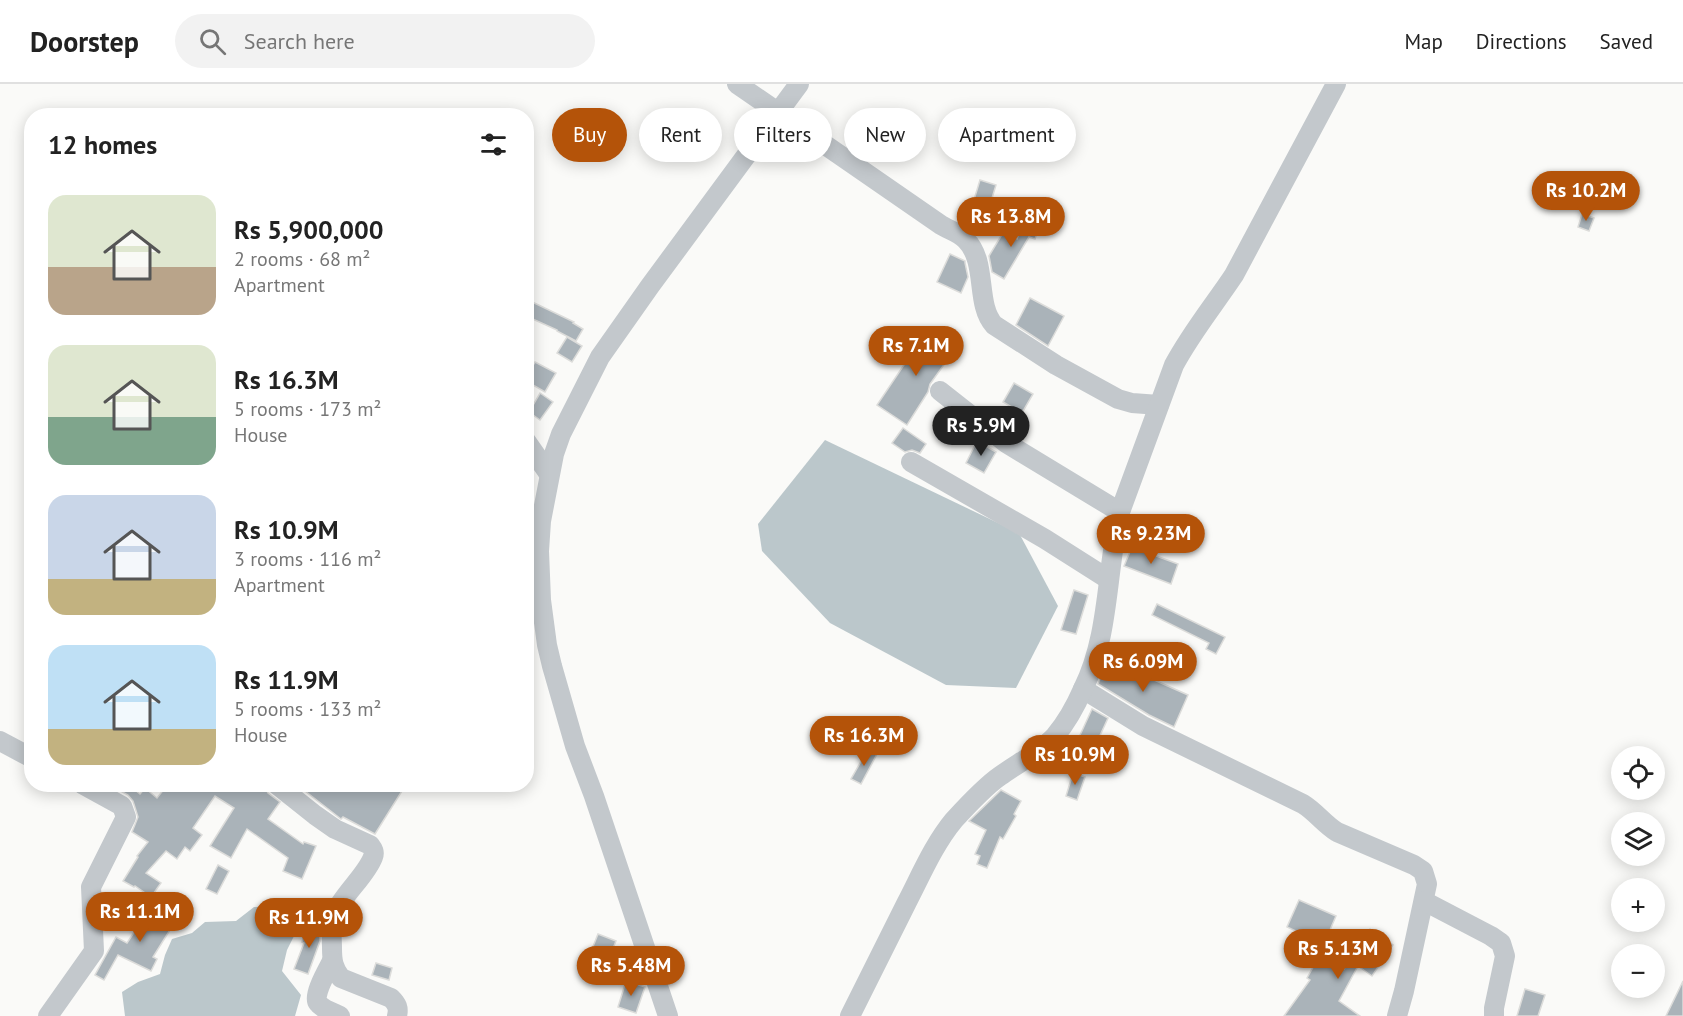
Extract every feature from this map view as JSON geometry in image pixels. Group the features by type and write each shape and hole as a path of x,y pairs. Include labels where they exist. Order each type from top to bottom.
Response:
{"street":[{"path":"737,84 772,108"},
{"path":"790,108 799,84"},
{"path":"850,1016 915,887 943,835 955,818 997,777 1054,736 1066,720 1083,689 1094,664 1120,512 1174,365 1234,274 1336,84"},
{"path":"832,150 966,240 975,254 986,313 993,325 1056,365 1118,399 1159,405"},
{"path":"668,1016 575,746 547,645 541,600 539,551 541,521 549,474 561,434 600,357 650,286 750,162"},
{"path":"940,391 1006,443 1120,512"},
{"path":"534,452 549,474"},
{"path":"911,462 1045,539 1108,579"},
{"path":"1083,689 1143,726 1303,804 1315,811 1327,825 1337,832 1424,871 1427,884 1424,901 1397,1016"},
{"path":"0,741 24,754"},
{"path":"48,1016 94,951 91,887 126,817 122,806 97,792"},
{"path":"286,792 315,816 374,849 374,856 369,865 335,913 332,927 332,961 341,978 391,998 397,1004 397,1016"},
{"path":"1424,901 1498,940 1501,944 1505,956 1494,1016"},
{"path":"332,961 316,999 318,1003 340,1016"}],"shaded area":[{"path":"825,440 1019,533 1058,606 1016,688 946,685 830,623 762,551 758,524"},
{"path":"287,906 301,922 287,950 282,971 301,995 295,1016 125,1016 122,992 138,982 160,974 172,939 192,933 205,922 236,921 254,907"}],"building":[{"path":"980,180 996,185 989,208 973,203"},
{"path":"1582,214 1594,218 1589,231 1578,227"},
{"path":"1025,218 1040,223 1035,239 1029,237 1004,279 992,272 989,256 1004,231 1017,239"},
{"path":"950,254 965,261 968,277 961,293 937,282"},
{"path":"1030,298 1064,316 1048,346 1016,325"},
{"path":"534,303 574,322 583,329 576,341 534,320"},
{"path":"928,329 956,348 930,384 928,392 907,425 877,405"},
{"path":"567,337 582,346 572,362 557,353"},
{"path":"535,362 556,373 545,392 534,386"},
{"path":"1014,383 1033,394 1022,413 1003,402"},
{"path":"540,393 553,402 540,420 534,416 534,403"},
{"path":"903,428 926,444 920,453 912,450 905,452 892,443"},
{"path":"977,441 996,452 984,473 966,463"},
{"path":"1132,547 1178,564 1171,584 1124,566"},
{"path":"1074,590 1088,595 1076,634 1061,630"},
{"path":"1157,604 1225,637 1216,654 1206,649 1209,643 1152,615"},
{"path":"1107,659 1188,695 1174,727 1149,715 1098,684"},
{"path":"1092,709 1108,718 1092,753 1075,746"},
{"path":"868,749 877,754 861,784 851,779"},
{"path":"1073,773 1085,777 1077,800 1066,796"},
{"path":"1001,790 1021,801 1014,814 1016,816 1003,839 1000,837 987,868 977,864 980,856 975,854 986,830 969,821"},
{"path":"123,792 140,794 150,792 157,798 162,792 268,792 280,802 268,819 303,844 304,842 316,846 302,879 283,871 288,858 247,829 231,858 210,846 234,808 215,796 193,828 202,835 190,851 185,847 177,859 166,851 146,873 161,883 151,897 123,881 148,842 132,832 138,817 133,801"},
{"path":"306,792 401,792 375,834 343,817 341,819"},
{"path":"218,865 229,871 217,894 206,889"},
{"path":"104,899 117,905 112,916 104,912"},
{"path":"1299,900 1336,916 1324,944 1287,927"},
{"path":"155,905 175,922 153,957 157,959 151,971 118,955 104,980 95,975 116,937 127,943"},
{"path":"307,924 320,927 320,941 308,974 294,969 304,943 302,942"},
{"path":"1370,929 1393,945 1372,976 1358,966 1339,1001 1360,1016 1284,1016 1310,980 1307,978 1320,955 1344,969"},
{"path":"598,934 616,941 608,961 590,954"},
{"path":"376,963 392,968 389,980 372,975"},
{"path":"626,981 645,987 636,1013 618,1007"},
{"path":"1683,981 1683,1016 1666,1016"},
{"path":"1525,989 1545,995 1538,1016 1517,1016"}]}
